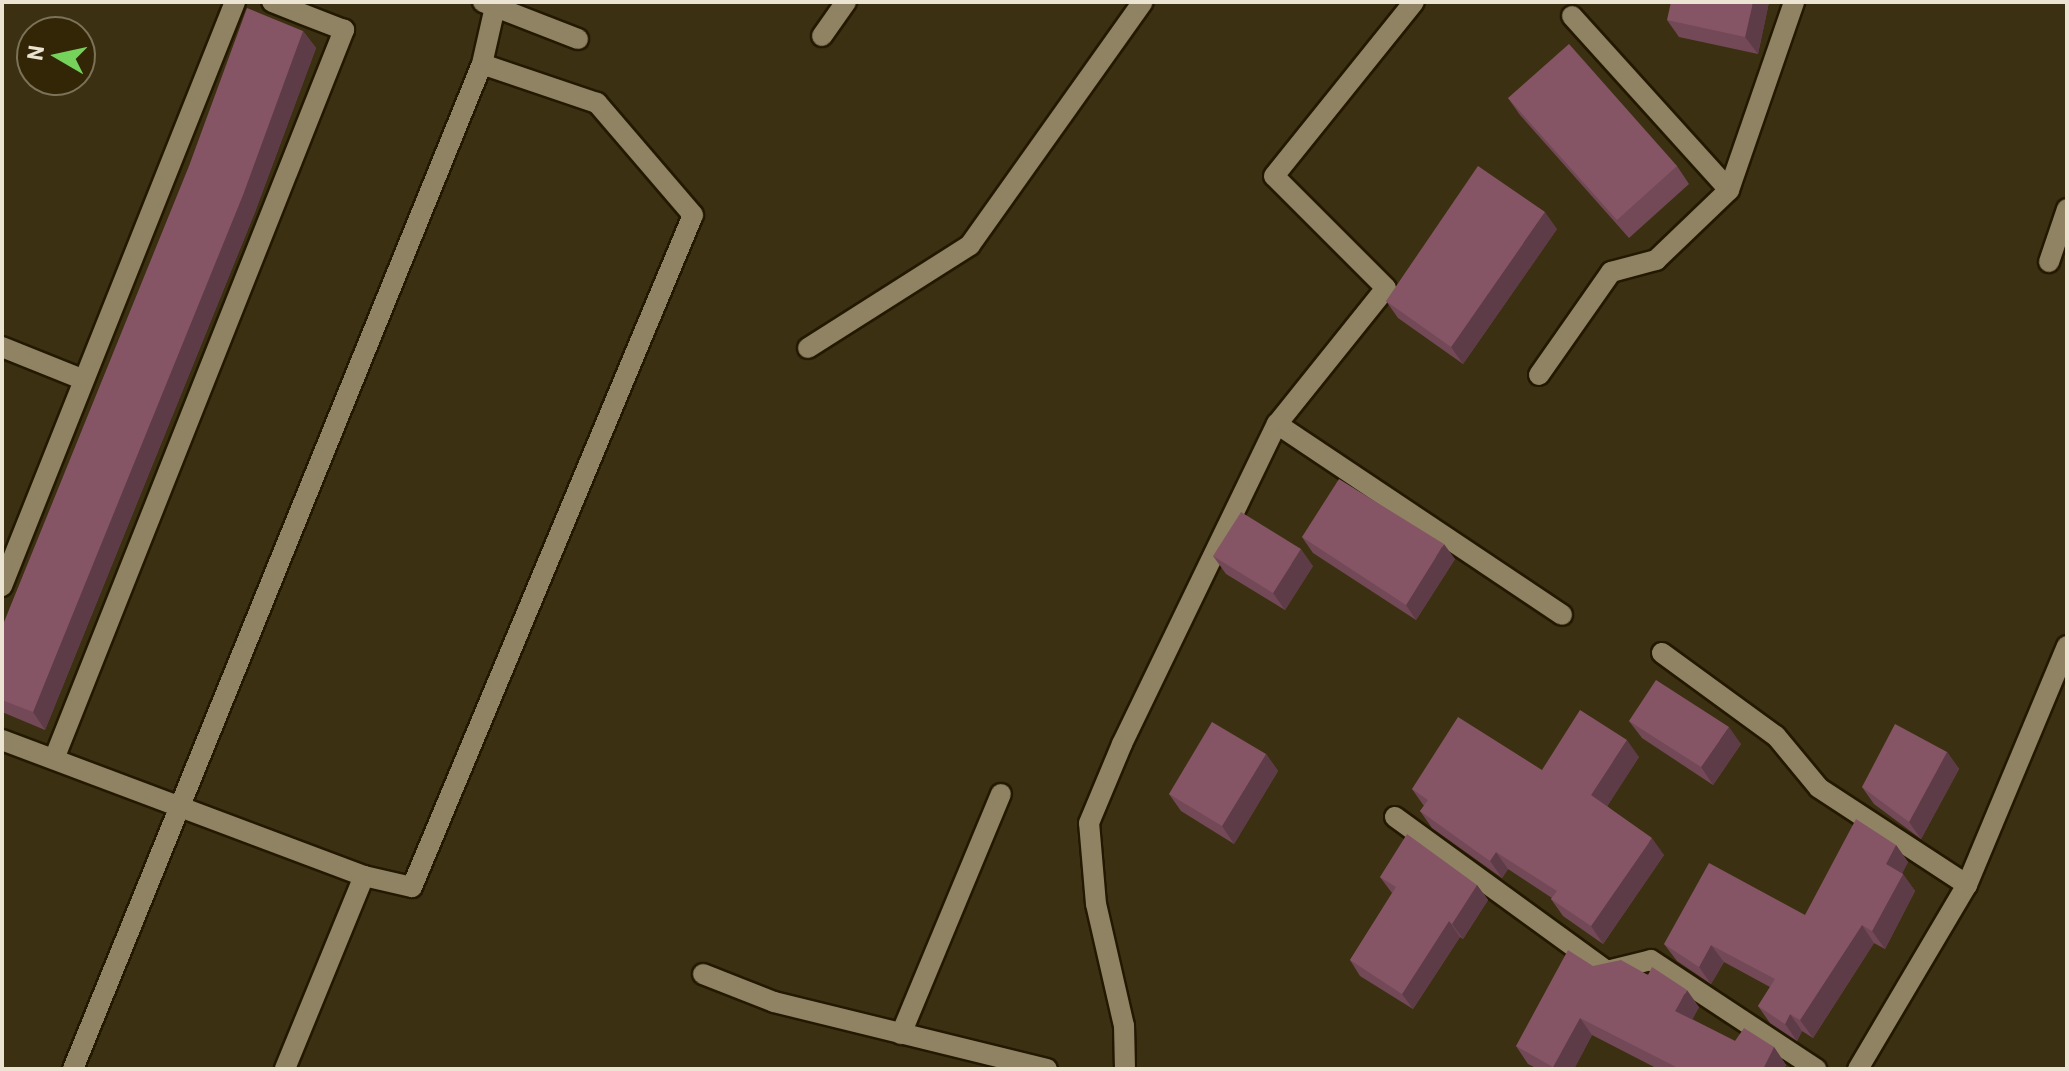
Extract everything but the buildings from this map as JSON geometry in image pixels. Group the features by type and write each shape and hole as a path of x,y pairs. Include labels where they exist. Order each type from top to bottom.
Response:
{"street":[{"path":"2,586 235,2"},
{"path":"54,759 344,30 272,2"},
{"path":"822,36 846,2"},
{"path":"808,348 970,245 1143,2"},
{"path":"1123,1068 1124,1026 1096,904 1089,823 1122,744 1277,424 1386,288 1274,176 1414,2"},
{"path":"1539,375 1611,272 1656,260 1729,190 1794,2"},
{"path":"73,1069 482,64 489,4 578,39"},
{"path":"1572,16 1729,190"},
{"path":"2,740 364,876 412,887 693,215 597,103 482,64"},
{"path":"2049,262 2067,209"},
{"path":"2,347 84,380"},
{"path":"1277,424 1562,615"},
{"path":"1858,1069 1967,885 2067,646"},
{"path":"1662,653 1776,736 1819,788 1967,885"},
{"path":"901,1034 1001,794"},
{"path":"1395,817 1607,971 1651,960 1816,1069"},
{"path":"285,1069 364,876"},
{"path":"703,974 774,1002 1047,1069"}]}
